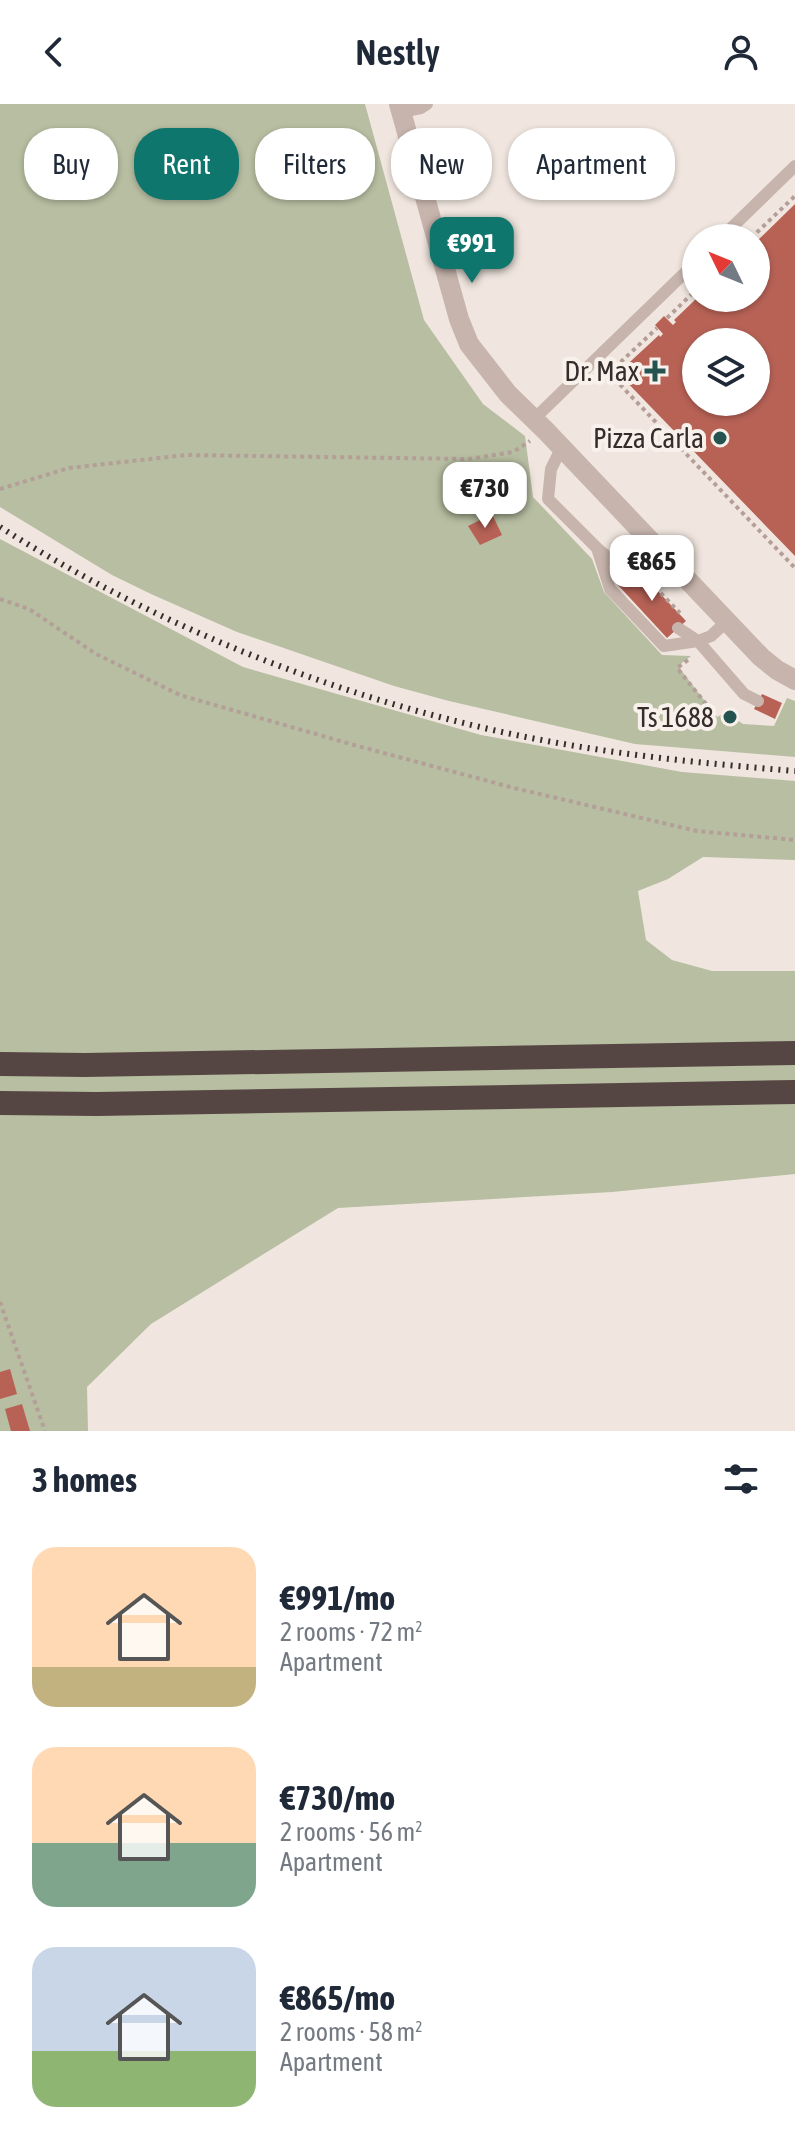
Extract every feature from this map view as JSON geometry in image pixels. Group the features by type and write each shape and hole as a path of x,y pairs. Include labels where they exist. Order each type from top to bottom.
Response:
{"highway":[{"path":"0,1064 795,1053"},
{"path":"0,1103 795,1092"}],"street":[{"path":"400,108 459,319 469,344 508,394 562,447 726,622 761,657 795,680"}],"lane":[{"path":"400,108 421,108 427,104"},
{"path":"735,224 795,166"},
{"path":"540,425 682,277"},
{"path":"562,447 551,469 548,499 629,575"},
{"path":"597,548 610,589 664,646 711,636 726,622"},
{"path":"678,628 698,641 744,694 758,701"}],"path":[{"path":"766,224 795,196"},
{"path":"667,318 682,304"},
{"path":"609,373 795,568"},
{"path":"0,489 69,468 186,455 468,459 513,452 540,425"},
{"path":"0,599 29,609 96,654 180,695 354,745 590,806 697,831 795,840"},
{"path":"698,641 692,657 677,668 710,709"},
{"path":"0,1302 45,1431"}],"green space":[{"path":"0,104 365,104 372,128 255,128 255,200 375,200 375,141 424,320 483,404 525,436 533,497 592,559 604,592 662,655 691,656 678,666 717,717 723,714 731,724 737,720 743,724 774,726 787,698 795,701 795,757 635,744 394,686 237,632 151,594 112,575 0,507"},
{"path":"0,539 243,667 481,735 682,772 795,781 795,860 703,857 668,879 638,891 646,940 672,960 712,971 795,971 795,1174 612,1192 338,1208 151,1324 87,1387 88,1431 0,1431"}],"building":[{"path":"795,204 795,556 618,373 663,334 655,325 664,316 673,325 682,312 770,312 770,228"},
{"path":"492,514 502,535 480,545 468,526"},
{"path":"636,568 686,621 667,638 618,585"},
{"path":"762,694 782,703 775,719 754,709"},
{"path":"10,1369 17,1394 0,1399 0,1372"},
{"path":"22,1404 30,1431 11,1431 5,1409"}],"railway":[{"path":"0,527 58,562 179,624 306,676 370,697 502,732 574,746 685,761 795,771"}],"place":[{"name":"Dr. Max","path":"655,371"},
{"name":"Pizza Carla","path":"720,438"},
{"name":"Ts 1688","path":"730,717"}]}
